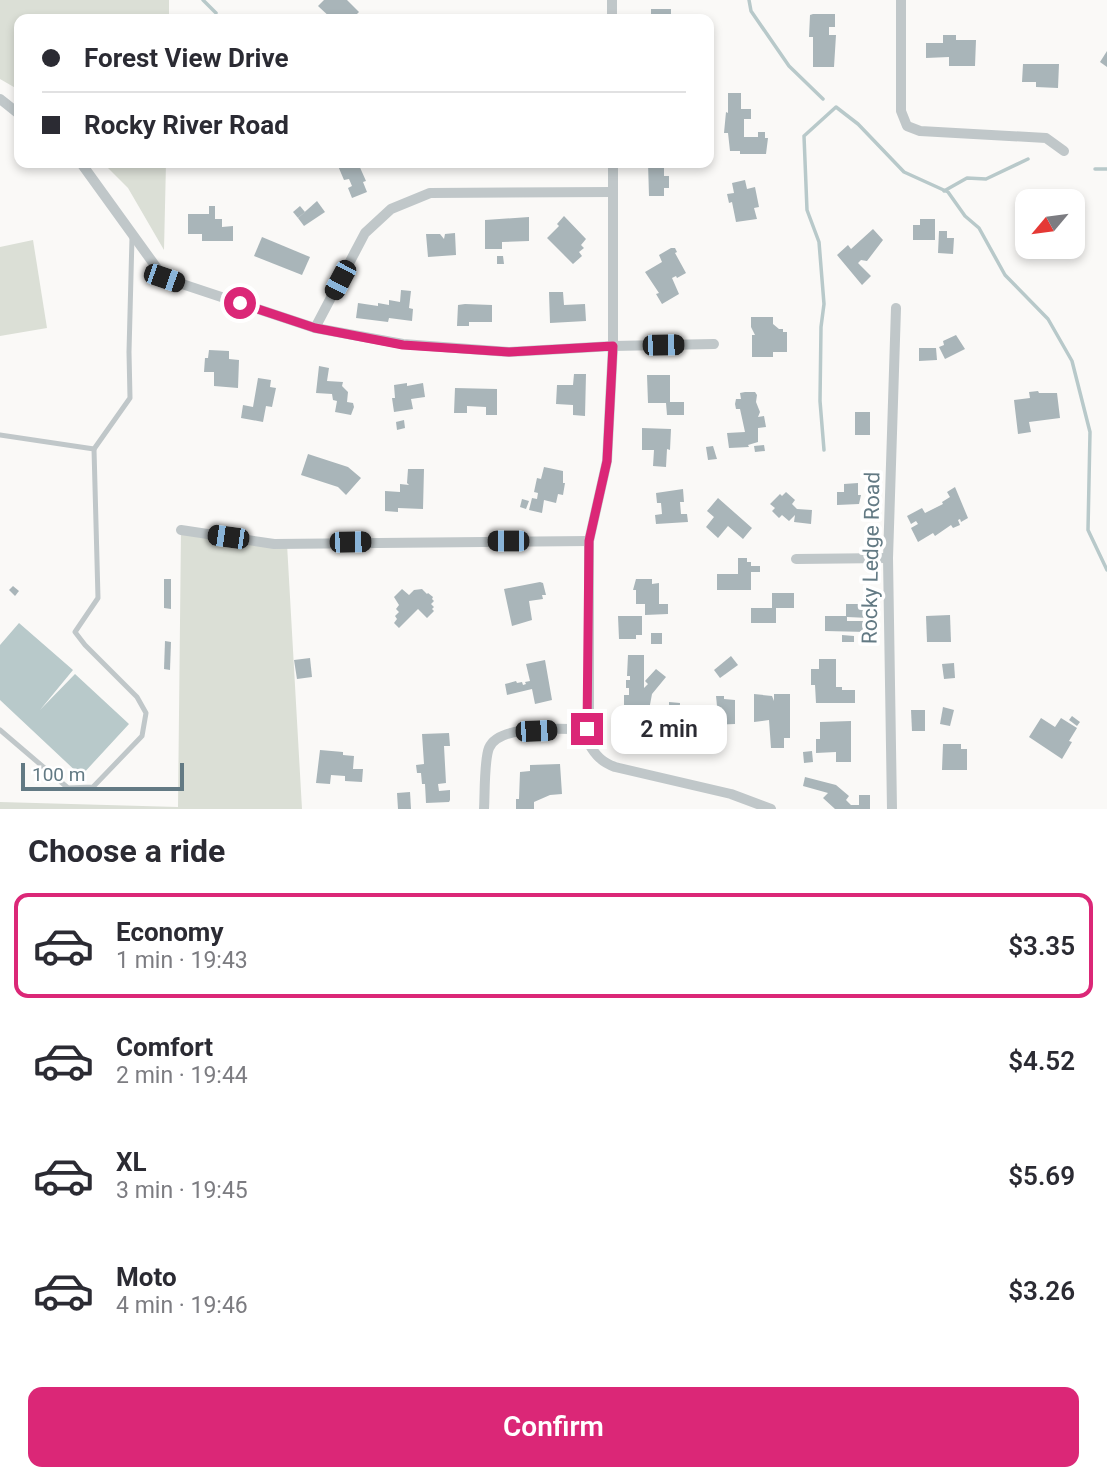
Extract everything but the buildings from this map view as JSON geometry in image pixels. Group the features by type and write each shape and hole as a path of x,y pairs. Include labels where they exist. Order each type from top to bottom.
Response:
{"street":[{"path":"901,0 901,111 907,126 920,131 1046,138 1064,151"},
{"path":"0,99 14,110"},
{"path":"84,168 164,278 315,328 403,345 509,352 714,344"},
{"path":"613,168 613,346 607,461 589,541 589,744 595,755 604,763 731,794 771,809"},
{"path":"315,328 365,233 391,209 430,193 613,192"},
{"name":"Rocky Ledge Road","path":"891,809 887,558 896,308"},
{"path":"181,530 274,544 589,541"},
{"path":"796,559 887,558"},
{"path":"484,809 488,749 496,737 510,732 587,729"}],"lane":[{"path":"0,730 68,788 93,787 142,736 146,713 137,696 75,632 98,598 94,449 130,398 132,234"},
{"path":"0,435 94,449"}],"shaded area":[{"path":"0,0 169,0 169,14 14,14 14,87 0,79"},
{"path":"108,168 166,168 164,250 128,188"},
{"path":"33,240 47,328 0,336 0,247"},
{"path":"181,530 287,544 302,809 0,809 0,802 178,807"},
{"path":"19,623 73,670 40,710 75,674 129,724 81,776 0,700 0,645"}],"waterway":[{"path":"203,0 216,13"},
{"path":"749,0 751,11 789,66 823,99"},
{"path":"824,450 820,401 824,304 819,242 807,210 804,136 836,107 858,124 904,172 948,192 965,216 979,228 1005,275 1048,319 1072,361 1090,432 1088,530 1107,570"},
{"path":"944,191 967,178 986,179 1028,159"},
{"path":"1095,169 1107,169"}],"route":[{"path":"240,303 315,328 403,345 509,352 613,346 607,461 589,541 587,729"}]}
